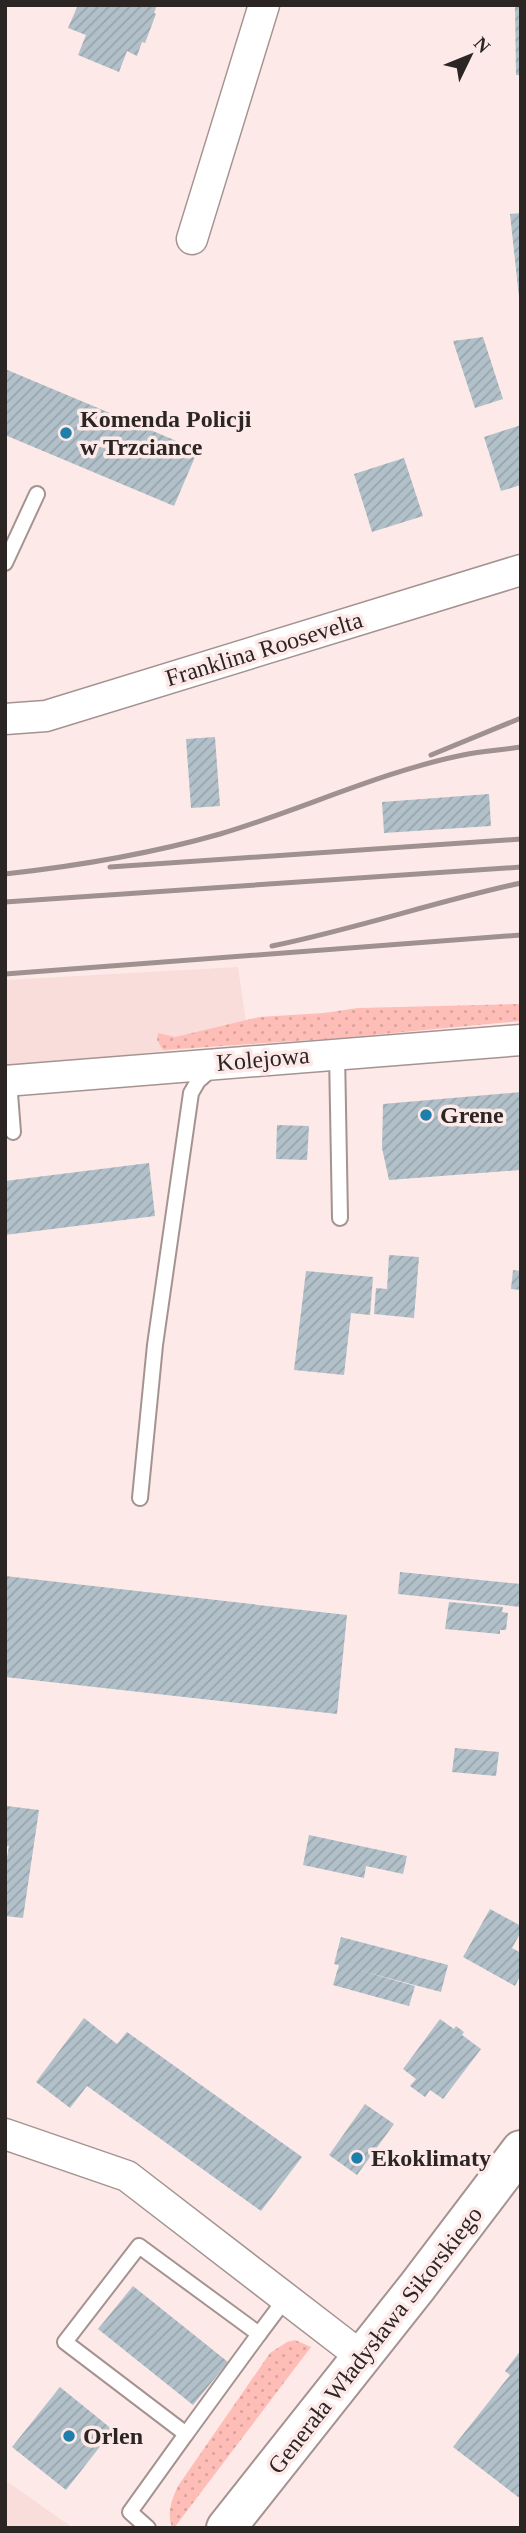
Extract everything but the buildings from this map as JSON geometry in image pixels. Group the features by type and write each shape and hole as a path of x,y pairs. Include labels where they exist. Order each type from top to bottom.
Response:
{"main road":[{"name":"Generała Władysława Sikorskiego","path":"226,2528 521,2150"}],"street":[{"path":"192,239 264,5"},
{"name":"Franklina Roosevelta","path":"5,719 46,716 521,570"},
{"name":"Kolejowa","path":"7,1081 521,1040"},
{"path":"5,2134 127,2176 362,2357"}],"lane":[{"path":"5,563 37,494"},
{"path":"337,1053 340,1218"},
{"path":"140,1498 155,1345 191,1093 198,1081 219,1063"},
{"path":"7,1081 13,1132"},
{"path":"186,2434 65,2342 139,2246 259,2334"},
{"path":"148,2528 130,2512 286,2298"}],"shaded area":[{"path":"238,967 249,1042 5,1068 5,980"},
{"path":"521,1004 521,1021 341,1038 163,1050 157,1040 158,1033 175,1037 259,1017 358,1008"},
{"path":"295,2340 311,2347 172,2528 170,2507 178,2486 270,2353"},
{"path":"5,2480 73,2528 5,2528"}],"railway":[{"path":"431,755 521,718"},
{"path":"5,874 167,848 220,834 432,762 521,747"},
{"path":"110,867 521,839"},
{"path":"5,902 521,867"},
{"path":"272,946 521,883"},
{"path":"5,974 521,935"}],"place":[{"name":"Komenda Policji w Trzciance","path":"66,433"},
{"name":"Grene","path":"426,1115"},
{"name":"Ekoklimaty","path":"357,2158"},
{"name":"Orlen","path":"69,2436"}]}
